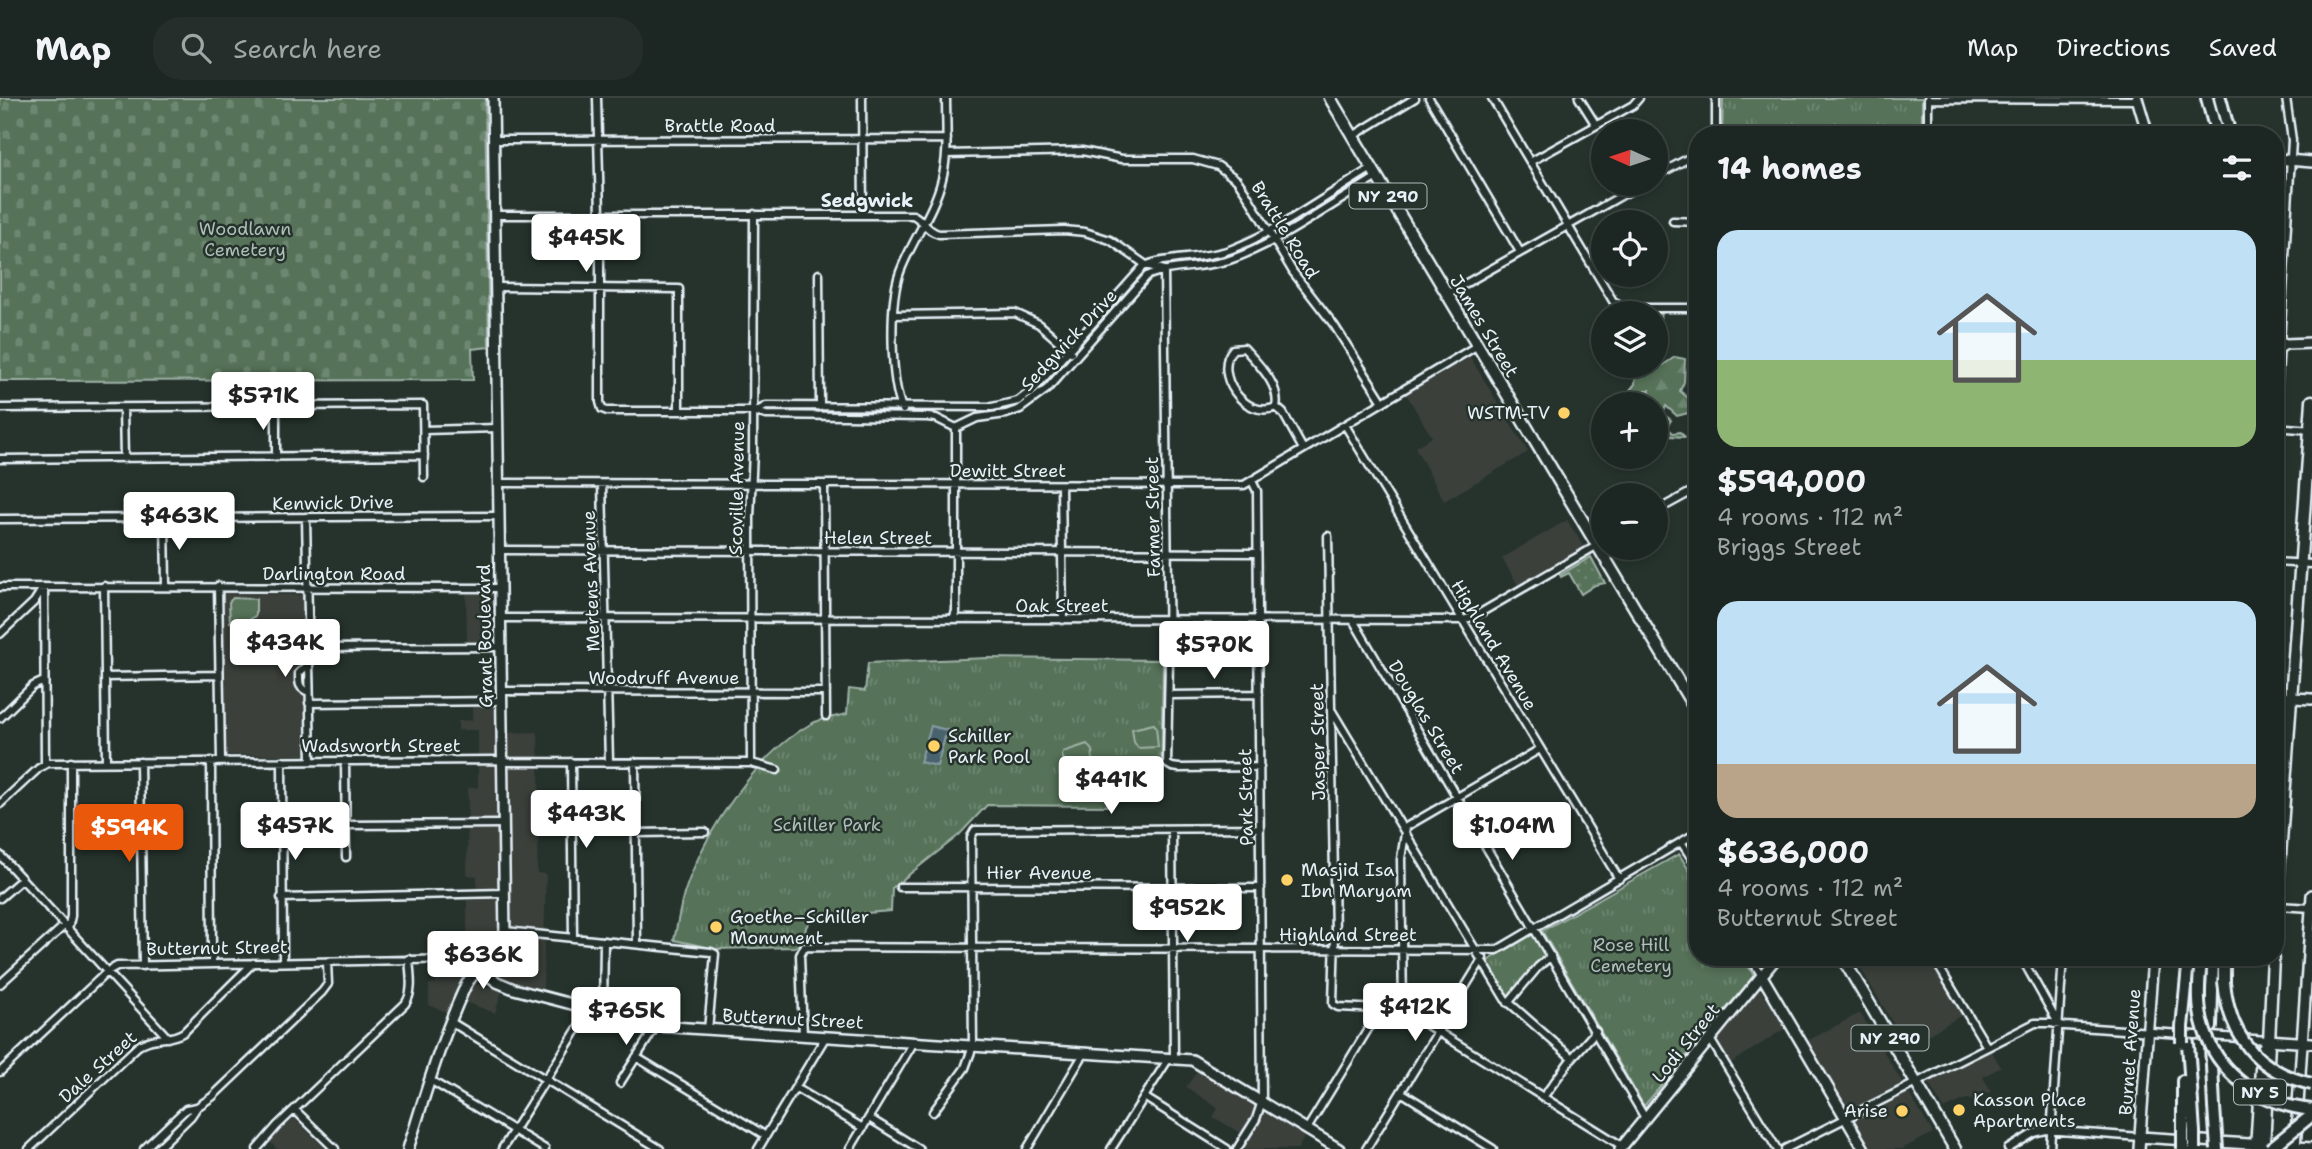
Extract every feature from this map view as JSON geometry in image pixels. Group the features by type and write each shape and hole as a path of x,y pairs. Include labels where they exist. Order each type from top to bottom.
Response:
{"highway":[{"path":"2207,98 2215,126"},
{"path":"2220,98 2228,126"},
{"path":"2188,966 2185,1043 2188,1132 2194,1149"},
{"path":"2201,966 2200,1008 2217,1057 2232,1076 2258,1094 2280,1104 2312,1110"},
{"path":"2213,966 2211,1045 2217,1149"},
{"path":"2224,966 2229,1014 2247,1046 2278,1072 2312,1084"},
{"path":"2262,1147 2312,1115"},
{"path":"2183,1149 2188,1132"}],"main road":[{"name":"James Street","path":"1330,98 1591,529"},
{"path":"2284,795 2291,698 2306,564 2312,401"},
{"name":"James Street","path":"1609,560 1689,699"},
{"name":"NY 290","path":"1847,966 1955,1149"},
{"name":"NY 5","path":"2262,1147 2262,1052 2268,1040 2272,966"}],"street":[{"name":"Grant Boulevard","path":"493,98 505,931"},
{"path":"597,98 601,287"},
{"path":"862,98 863,214"},
{"path":"906,417 898,399 894,377 896,288 900,273 942,181 947,139 946,98"},
{"path":"1353,136 1415,98"},
{"path":"1429,98 1520,252"},
{"path":"1492,98 1616,304 1626,308 1689,308"},
{"path":"1579,98 1592,119"},
{"path":"1607,119 1633,105 1639,98"},
{"path":"1716,98 1716,126"},
{"path":"2284,261 2292,139 2286,98"},
{"path":"1928,126 1928,99 2137,99 2145,126"},
{"path":"1530,162 1591,128"},
{"name":"Brattle Road","path":"494,140 947,139"},
{"name":"Brattle Road","path":"946,154 1082,151 1122,159 1193,159 1210,162 1228,172 1237,180 1299,280 1342,336 1383,402"},
{"path":"1668,169 1689,158"},
{"path":"2284,160 2312,162"},
{"path":"1146,265 1220,253 1246,243 1333,191 1375,173"},
{"name":"Sedgwick Drive","path":"601,287 602,409 607,411 755,411 766,415 927,417 956,428 962,427 970,420 1006,414 1032,402 1147,276 1164,270 1192,268 1224,261 1247,253 1339,200 1375,173"},
{"path":"1333,191 1339,200"},
{"path":"1447,294 1620,196"},
{"path":"1301,211 1306,220"},
{"name":"Scoville Avenue","path":"751,762 750,552 755,411 754,214"},
{"path":"495,215 914,215 931,232 939,234 1064,230 1085,232 1110,240 1146,265 1164,270"},
{"path":"1673,221 1689,222"},
{"path":"1220,253 1224,261"},
{"name":"Sedgwick Drive","path":"755,411 766,406 992,407 1018,401 1035,388 1146,265"},
{"name":"Farmer Street","path":"1164,270 1168,553 1167,764 1179,768 1260,767"},
{"path":"820,274 820,416"},
{"path":"496,287 676,288 680,294 679,411"},
{"path":"894,315 1015,313 1039,324 1075,356"},
{"path":"2284,347 2312,343"},
{"name":"Dewitt Street","path":"499,483 1244,485 1478,345"},
{"path":"1276,407 1266,410 1243,402 1229,379 1226,367 1233,349 1244,348 1260,365 1276,396 1276,407 1283,413 1303,449"},
{"path":"0,408 423,405 424,477"},
{"path":"276,407 276,457"},
{"path":"943,421 947,407"},
{"path":"963,407 970,420"},
{"path":"123,408 124,459"},
{"name":"Highland Avenue","path":"1345,425 1619,879"},
{"path":"424,430 498,428"},
{"path":"953,619 956,611 956,428"},
{"path":"2284,428 2311,430"},
{"path":"0,459 424,455"},
{"name":"Park Street","path":"1237,1149 1256,1119 1262,1101 1257,491 1252,481"},
{"name":"Mertens Avenue","path":"602,484 609,762"},
{"path":"824,485 826,716"},
{"path":"1061,486 1063,620"},
{"path":"1668,504 1689,493"},
{"name":"Kenwick Drive","path":"0,519 499,516"},
{"path":"306,517 311,761"},
{"path":"164,518 166,586"},
{"name":"Jasper Street","path":"1328,536 1332,711 1333,1004 1338,1007 1381,1007"},
{"name":"Oak Street","path":"500,618 1463,620 1475,616 1591,549"},
{"name":"Helen Street","path":"499,550 1257,553"},
{"path":"2284,563 2306,564"},
{"path":"104,586 106,762"},
{"path":"218,586 221,761"},
{"name":"Darlington Road","path":"0,587 500,587"},
{"path":"0,634 34,603 44,587"},
{"path":"0,804 45,764 44,587"},
{"name":"Douglas Street","path":"1353,620 1645,1118"},
{"path":"310,648 501,647"},
{"path":"105,677 219,675"},
{"path":"0,718 33,687 44,681"},
{"name":"Woodruff Avenue","path":"309,703 608,692 826,692"},
{"path":"1168,695 1259,694"},
{"path":"2284,698 2312,699"},
{"path":"1332,711 1508,1003 1572,1058"},
{"path":"1403,1010 1401,859 1406,827 1540,749"},
{"path":"345,760 346,857"},
{"name":"Wadsworth Street","path":"45,764 345,760 751,762 777,770"},
{"path":"211,761 212,964"},
{"path":"282,761 283,962"},
{"path":"0,984 67,927 71,916 71,762"},
{"path":"140,762 143,966"},
{"path":"571,762 573,938"},
{"path":"635,762 638,944"},
{"path":"346,825 504,824"},
{"path":"933,1112 965,1068 973,1046 972,832 982,829 1261,828"},
{"path":"1111,1149 1171,1058 1172,829"},
{"path":"637,833 705,832"},
{"name":"Highland Street","path":"803,1036 800,951 808,946 1403,948 1488,951 1502,948 1689,837"},
{"path":"1681,842 1689,854"},
{"path":"0,855 168,1038"},
{"path":"0,898 22,879"},
{"name":"Hier Avenue","path":"900,887 1261,888"},
{"path":"281,898 505,893"},
{"path":"2295,1148 2307,1042 2312,895"},
{"path":"2284,906 2312,908"},
{"path":"408,1149 451,1021 468,982 501,946 505,931 704,950 715,954 709,1030"},
{"path":"603,1013 604,941"},
{"path":"1366,1149 1488,951"},
{"path":"1508,1003 1538,967 1551,956"},
{"path":"257,1149 409,998 410,959"},
{"name":"Butternut Street","path":"108,971 117,966 460,959 506,986 656,1026 1192,1060 1339,1149"},
{"path":"157,1149 197,1107 212,1097 323,992 328,984 327,962"},
{"name":"Dale Street","path":"29,1149 145,1040 168,1038 184,1032 253,963"},
{"path":"1756,966 1864,1149"},
{"name":"Lodi Street","path":"1621,1148 1770,966"},
{"path":"1938,966 1987,1046"},
{"path":"2026,966 2059,1024"},
{"path":"2050,1149 2062,966"},
{"name":"Burnet Avenue","path":"2139,1149 2152,966"},
{"path":"0,1072 108,971"},
{"path":"1307,1129 1381,1007 1403,1010 1544,1096 1621,1148"},
{"path":"502,1149 590,1009"},
{"path":"451,1021 660,1149"},
{"path":"1785,1149 2035,1023 2307,1042"},
{"path":"620,1083 656,1026"},
{"path":"1544,1096 1596,1031"},
{"path":"758,1149 825,1038"},
{"path":"1710,1039 1777,1149"},
{"path":"850,1149 914,1042"},
{"path":"1027,1149 1086,1052"},
{"path":"636,1057 766,1136"},
{"path":"430,1080 545,1149"},
{"path":"796,1088 863,1128"},
{"path":"1401,1092 1493,1149"},
{"path":"1144,1097 1227,1149"},
{"path":"144,1149 186,1109 197,1107"},
{"path":"295,1110 335,1149"},
{"path":"869,1118 919,1149"},
{"path":"2008,1149 2034,1133 2052,1130 2262,1147 2312,1148"}],"shaded area":[{"path":"1470,357 1528,452 1444,501 1415,447 1432,437 1406,394"},
{"path":"1567,520 1584,547 1519,587 1502,558"},
{"path":"223,593 303,595 305,755 225,755"},
{"path":"466,594 493,594 494,645 467,645"},
{"path":"494,697 495,733 538,732 540,803 537,873 546,874 543,989 506,979 479,963 462,979 448,1013 429,1005 429,984 436,983 437,956 467,955 467,900 477,900 477,876 467,875 468,788 478,787 478,730 458,730 458,721 472,720 472,699"},
{"path":"1859,966 1932,966 1962,1015 1907,1047"},
{"path":"477,984 502,991 495,1013 465,1002 470,988"},
{"path":"1758,986 1786,1028 1728,1065 1715,1041"},
{"path":"1860,1013 1933,1133 1902,1149 1870,1149 1805,1042"},
{"path":"1991,1050 2001,1067 1983,1077 1991,1091 1944,1109 1928,1082"},
{"path":"1198,1070 1305,1136 1298,1149 1243,1149 1249,1138 1213,1117 1218,1108 1186,1087"},
{"path":"294,1118 326,1149 277,1149 269,1141"}],"green space":[{"name":"Woodlawn Cemetery","path":"0,98 485,98 489,347 472,349 473,380 0,381"},
{"path":"1723,98 1922,98 1922,126 1722,126"},
{"path":"1675,357 1685,359 1684,382 1680,391 1689,399 1689,412 1677,416 1668,408 1668,392 1630,392 1635,378 1668,378 1668,362"},
{"path":"1668,428 1673,433 1680,432 1685,437 1668,436"},
{"path":"1591,557 1605,583 1595,585 1581,594 1569,573 1561,577 1560,575"},
{"path":"233,598 256,599 256,615 247,622 230,622 229,602"},
{"name":"Schiller Park","path":"988,658 1163,660 1161,798 1108,797 1107,806 987,805 959,835 892,888 891,911 814,917 806,927 804,942 795,947 716,949 674,940 684,894 695,866 706,842 736,796 753,774 791,737 815,722 847,714 849,689 865,691 868,663"},
{"path":"1154,724 1158,747 1138,748 1132,729"},
{"path":"1087,744 1093,752 1091,770 1072,778 1062,756 1063,752"},
{"name":"Rose Hill Cemetery","path":"1679,854 1689,870 1689,966 1748,966 1754,976 1644,1106 1542,931"},
{"path":"1533,933 1546,955 1507,997 1486,962"}],"water":[{"name":"Schiller Park Pool","path":"931,726 947,730 937,766 920,762"}],"place":[{"name":"WSTM-TV","path":"1564,413"},
{"name":"Schiller Park Pool","path":"934,746"},
{"name":"Masjid Isa Ibn Maryam","path":"1287,880"},
{"name":"Goethe–Schiller Monument","path":"716,927"},
{"name":"Kasson Place Apartments","path":"1959,1110"},
{"name":"Arise","path":"1902,1111"}],"district":[{"name":"Sedgwick","path":"867,200"}]}
